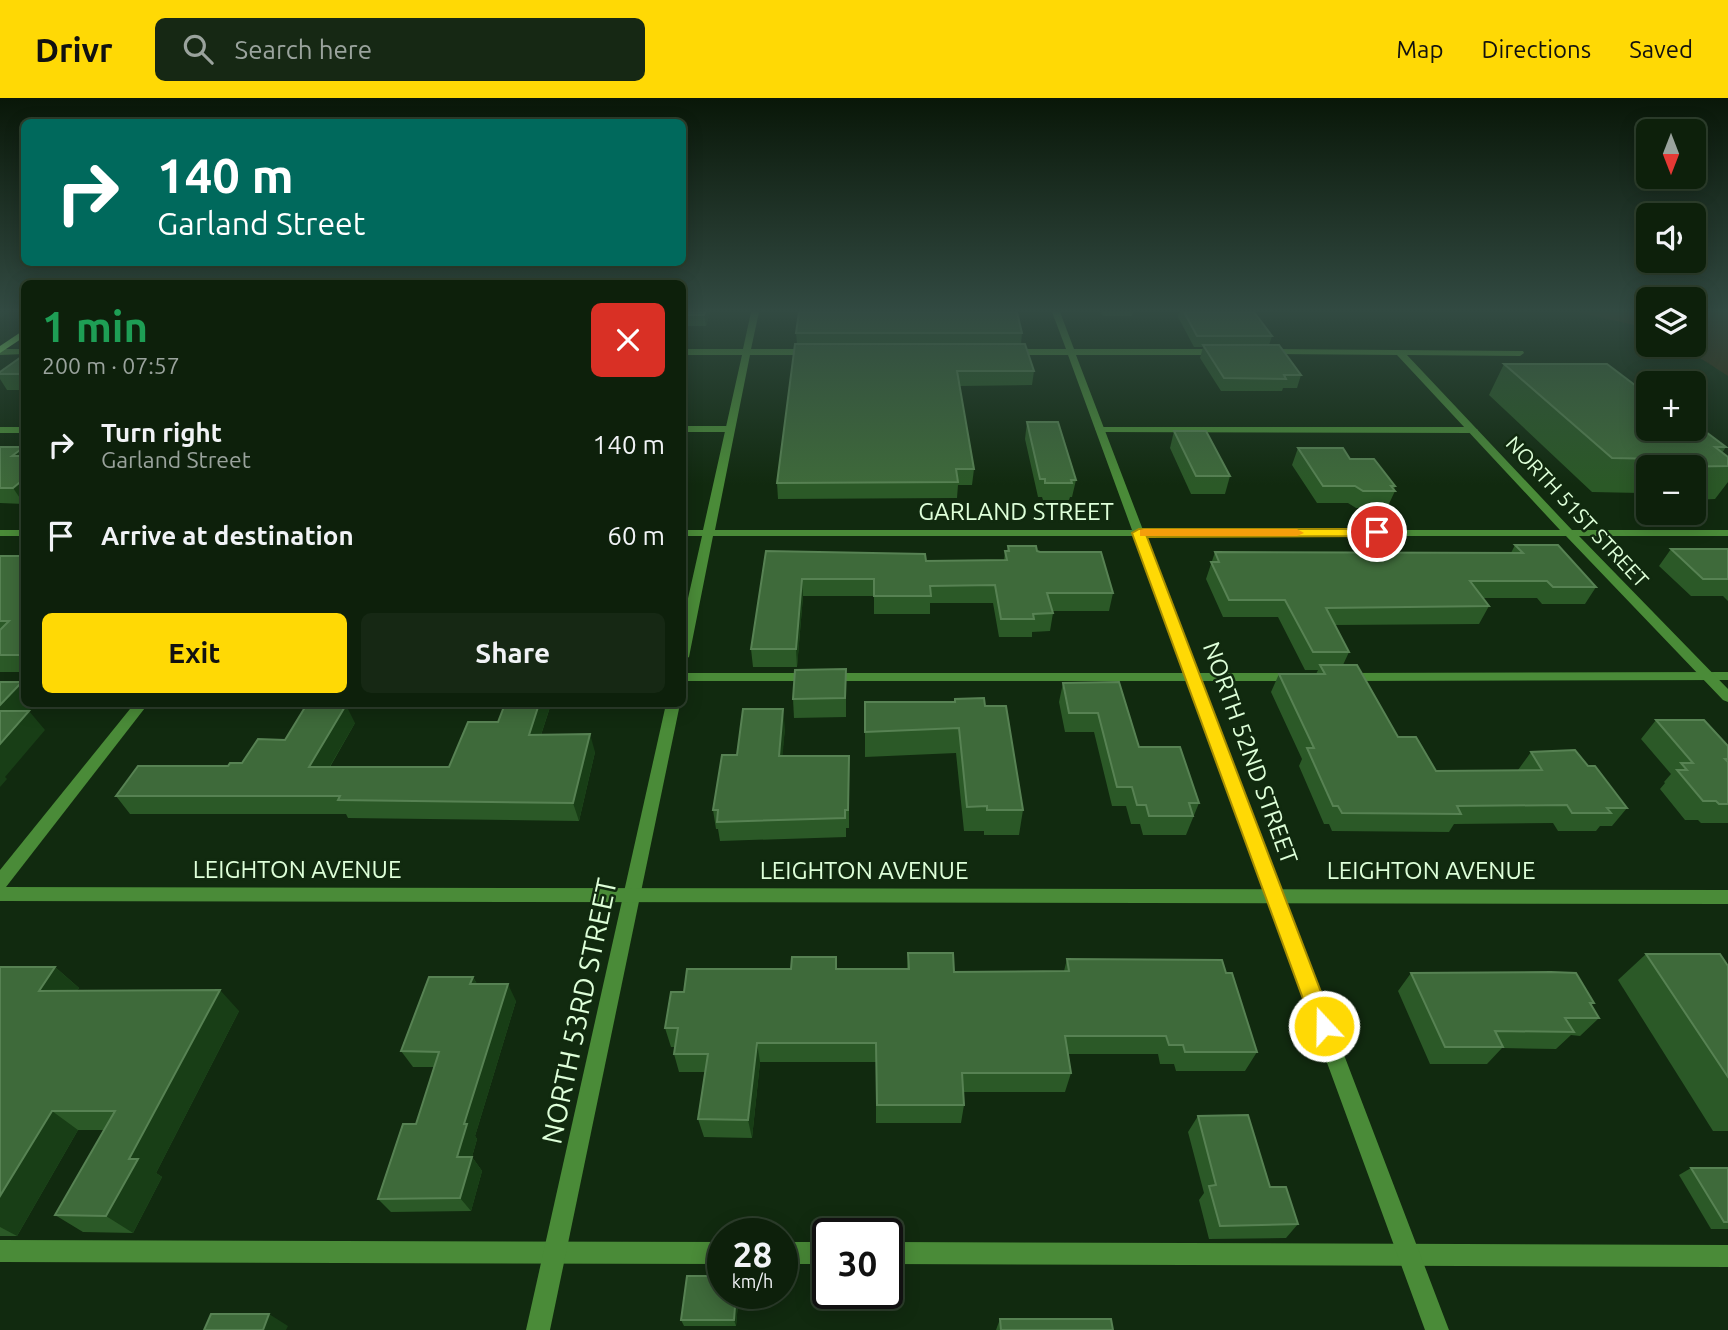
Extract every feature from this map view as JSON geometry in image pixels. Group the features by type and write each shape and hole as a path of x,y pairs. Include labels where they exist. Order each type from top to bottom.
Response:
{"street":[{"path":"686,639 744,369"},
{"name":"NORTH 52ND STREET","path":"1078,369 1437,1330"},
{"name":"NORTH 51ST STREET","path":"1416,369 1568,532 1728,697"},
{"path":"686,429 730,429"},
{"path":"1100,429 1473,430"},
{"path":"0,430 21,430"},
{"path":"0,533 21,533"},
{"name":"GARLAND STREET","path":"686,533 1728,533"},
{"path":"686,677 1728,676"},
{"path":"0,882 139,707"},
{"name":"NORTH 53RD STREET","path":"538,1330 672,707"},
{"name":"LEIGHTON AVENUE","path":"0,894 1728,897"},
{"path":"0,1251 707,1253"},
{"path":"903,1253 1728,1256"}],"shaded area":[{"path":"1718,369 1728,369 1728,376"}],"building":[{"path":"4,369 21,369 21,374 0,372"},
{"path":"792,369 1033,369 957,371 974,469 956,469 958,482 777,483"},
{"path":"1219,369 1297,369 1301,375 1284,375 1286,379 1224,378"},
{"path":"1510,369 1614,369 1636,386 1636,441 1706,441 1706,432 1726,447 1715,447 1728,457 1728,466 1706,466 1706,455 1636,455 1636,458 1612,458"},
{"path":"1027,422 1058,422 1076,480 1071,480 1072,483 1045,483 1045,479 1040,479"},
{"path":"1174,431 1206,431 1230,476 1196,476"},
{"path":"0,447 21,447 12,456 21,456 21,483 13,488 0,488"},
{"path":"1298,448 1343,448 1350,459 1374,459 1395,486 1391,486 1395,491 1363,491 1355,486 1323,486"},
{"path":"1515,545 1558,545 1596,587 1553,587 1547,581 1470,581 1489,606 1326,608 1349,652 1313,652 1285,600 1229,600 1211,562 1219,562 1215,552 1523,553"},
{"path":"1008,546 1036,546 1040,552 1101,552 1113,593 1047,593 1053,613 1033,614 1034,619 1001,619 995,585 930,586 931,596 874,596 874,579 802,579 796,649 751,649 766,551 925,554 926,561 1007,560 1005,551 1009,551"},
{"path":"1671,549 1728,549 1728,579 1703,579"},
{"path":"0,556 21,556 20,655 0,655 0,630 9,621 0,621"},
{"path":"1320,665 1357,665 1398,737 1416,737 1436,771 1542,770 1531,752 1575,750 1588,766 1595,766 1627,808 1607,808 1611,813 1572,813 1567,805 1457,806 1461,814 1342,813 1338,806 1333,806 1307,748 1314,748 1279,674 1325,674"},
{"path":"846,669 845,698 793,699 795,670"},
{"path":"0,682 21,682 21,683 0,705"},
{"path":"1119,682 1139,747 1180,747 1199,803 1189,803 1193,816 1149,816 1146,805 1137,805 1132,787 1117,787 1098,713 1069,713 1063,683"},
{"path":"984,698 985,706 1006,706 1023,810 967,807 959,728 865,732 865,702 955,702 955,699"},
{"path":"305,707 345,707 309,767 449,767 468,722 498,722 504,707 538,707 529,735 590,734 573,803 338,800 340,796 116,796 138,766 228,766 230,763 242,763 258,739 285,740"},
{"path":"743,709 783,709 779,756 849,756 848,810 845,810 845,818 717,822 718,810 713,810 722,755 737,755"},
{"path":"0,711 29,711 0,744"},
{"path":"1656,720 1704,720 1728,746 1728,759 1725,759 1728,762 1728,804 1703,801 1677,770 1687,770 1681,763 1693,763"},
{"path":"908,953 953,953 954,972 1069,971 1067,959 1222,960 1226,973 1232,973 1257,1052 1185,1052 1183,1045 1169,1045 1166,1036 1065,1036 1071,1073 962,1073 964,1105 877,1105 876,1043 757,1043 748,1120 698,1119 708,1054 674,1054 678,1028 665,1028 671,992 684,992 687,969 791,969 792,957 836,957 836,969 909,969"},
{"path":"1646,954 1720,954 1728,966 1728,1077"},
{"path":"0,967 55,967 39,991 220,990 129,1159 138,1159 106,1216 55,1215 115,1111 52,1111 0,1196"},
{"path":"1411,973 1576,973 1594,1003 1590,1003 1599,1018 1565,1018 1574,1032 1495,1031 1503,1047 1445,1047"},
{"path":"429,977 473,977 470,984 508,984 464,1124 467,1124 457,1157 472,1157 460,1198 378,1199 403,1124 416,1124 439,1052 401,1051"},
{"path":"1248,1115 1270,1187 1286,1187 1298,1224 1220,1226 1209,1186 1216,1185 1198,1116"},
{"path":"1691,1168 1728,1168 1728,1222 1724,1222"},
{"path":"687,1276 707,1276 707,1309 735,1309 734,1320 681,1320"},
{"path":"211,1314 269,1314 263,1330 204,1330"},
{"path":"1000,1319 1111,1319 1113,1330 1001,1330"}],"slow traffic":[{"path":"1144,533 1297,533"}],"route":[{"path":"1324,1026 1139,533 1377,532"}]}
